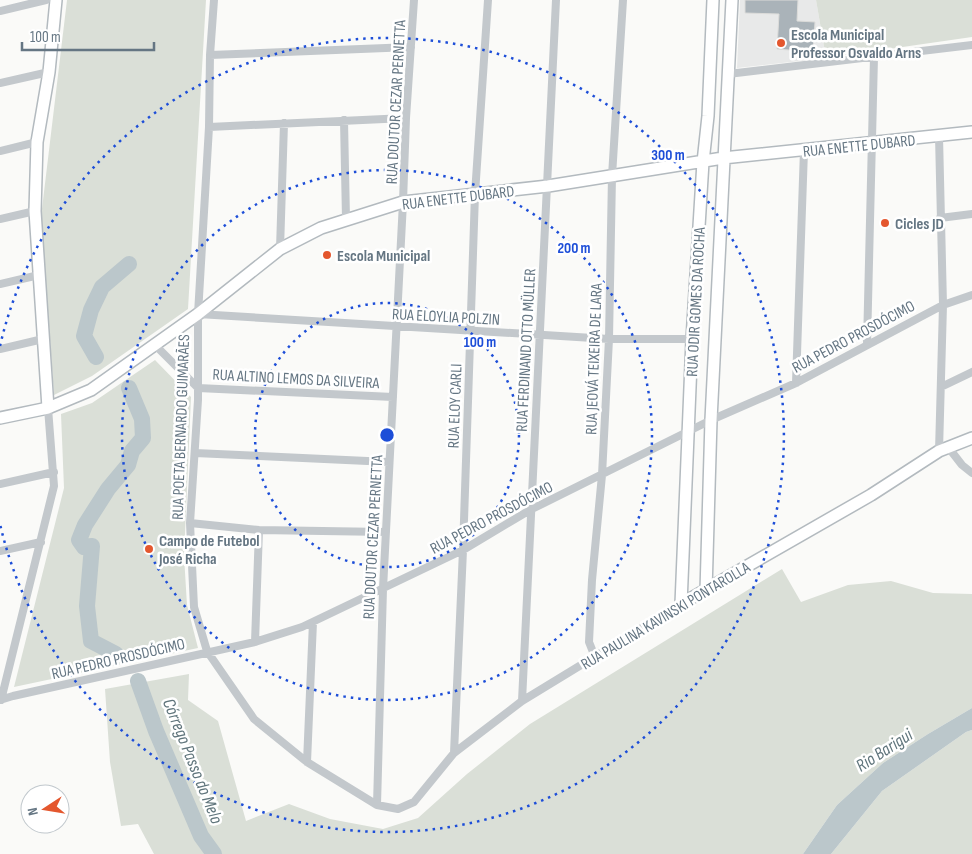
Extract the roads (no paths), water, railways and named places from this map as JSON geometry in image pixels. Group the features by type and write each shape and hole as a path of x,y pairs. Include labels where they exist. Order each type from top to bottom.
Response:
{"street":[{"path":"0,11 46,0"},
{"path":"0,700 54,486 35,211 37,142 49,72 56,0"},
{"name":"RUA POETA BERNARDO GUIMARÃES","path":"214,0 198,314 198,388 190,523 194,607 207,652 254,719 307,762 377,805"},
{"name":"RUA DOUTOR CEZAR PERNETTA","path":"377,805 383,588 404,202 406,118 414,0"},
{"name":"RUA ELOY CARLI","path":"454,752 475,194 488,0"},
{"name":"RUA FERDINAND OTTO MÜLLER","path":"522,701 556,0"},
{"name":"RUA JEOVÁ TEIXEIRA DE LARA","path":"594,657 589,642 592,580 602,475 609,339 612,176 623,0"},
{"name":"RUA ODIR GOMES DA ROCHA","path":"681,604 692,339 703,162 708,116 713,0"},
{"name":"RUA ODIR GOMES DA ROCHA","path":"706,591 711,420 732,0"},
{"path":"728,74 972,45"},
{"path":"210,55 411,47"},
{"path":"867,344 874,57"},
{"path":"0,83 49,72"},
{"path":"209,127 406,118"},
{"path":"344,120 346,219"},
{"path":"280,249 284,123"},
{"name":"RUA ENETTE DUBARD","path":"0,418 48,408 91,390 198,314 280,249 320,228 346,219 404,202 548,186 723,158 972,132"},
{"path":"939,136 943,305 941,387 944,449 972,473"},
{"path":"0,151 37,142"},
{"path":"796,383 804,150"},
{"path":"0,218 35,211"},
{"path":"940,218 972,214"},
{"path":"0,284 39,275"},
{"name":"RUA PEDRO PROSDÓCIMO","path":"0,700 255,642 302,627 463,550 530,510 711,420 796,383 943,305 972,295"},
{"name":"RUA ELOYLIA POLZIN","path":"198,314 609,339 692,339"},
{"path":"0,349 43,339"},
{"name":"RUA ALTINO LEMOS DA SILVEIRA","path":"155,345 198,388 393,397"},
{"path":"941,387 972,372"},
{"name":"RUA PAULINA KAVINSKI PONTAROLLA","path":"377,805 398,809 414,802 454,752 522,701 681,604 871,495 944,449 972,438"},
{"path":"194,453 390,462"},
{"path":"0,484 54,472"},
{"path":"190,523 259,530 386,532"},
{"path":"255,642 259,530"},
{"path":"0,551 41,542"},
{"path":"307,762 313,622"}],"waterway":[{"name":"Córrego Passo do Melo","path":"96,357 84,336 91,310 102,287 129,264"},
{"name":"Córrego Passo do Melo","path":"116,654 91,641 87,606 92,546 84,547 79,540 85,525 108,489 128,465 132,451 143,438 142,419 129,388"},
{"name":"Córrego Passo do Melo","path":"138,681 156,731 201,836 214,854"}],"place":[{"name":"Escola Municipal Professor Osvaldo Arns","path":"781,43"},
{"name":"Cicles JD","path":"885,223"},
{"name":"Escola Municipal","path":"327,255"},
{"name":"Campo de Futebol José Richa","path":"149,549"}],"water label":[{"name":"Rio Barigui","path":"884,750"}]}
